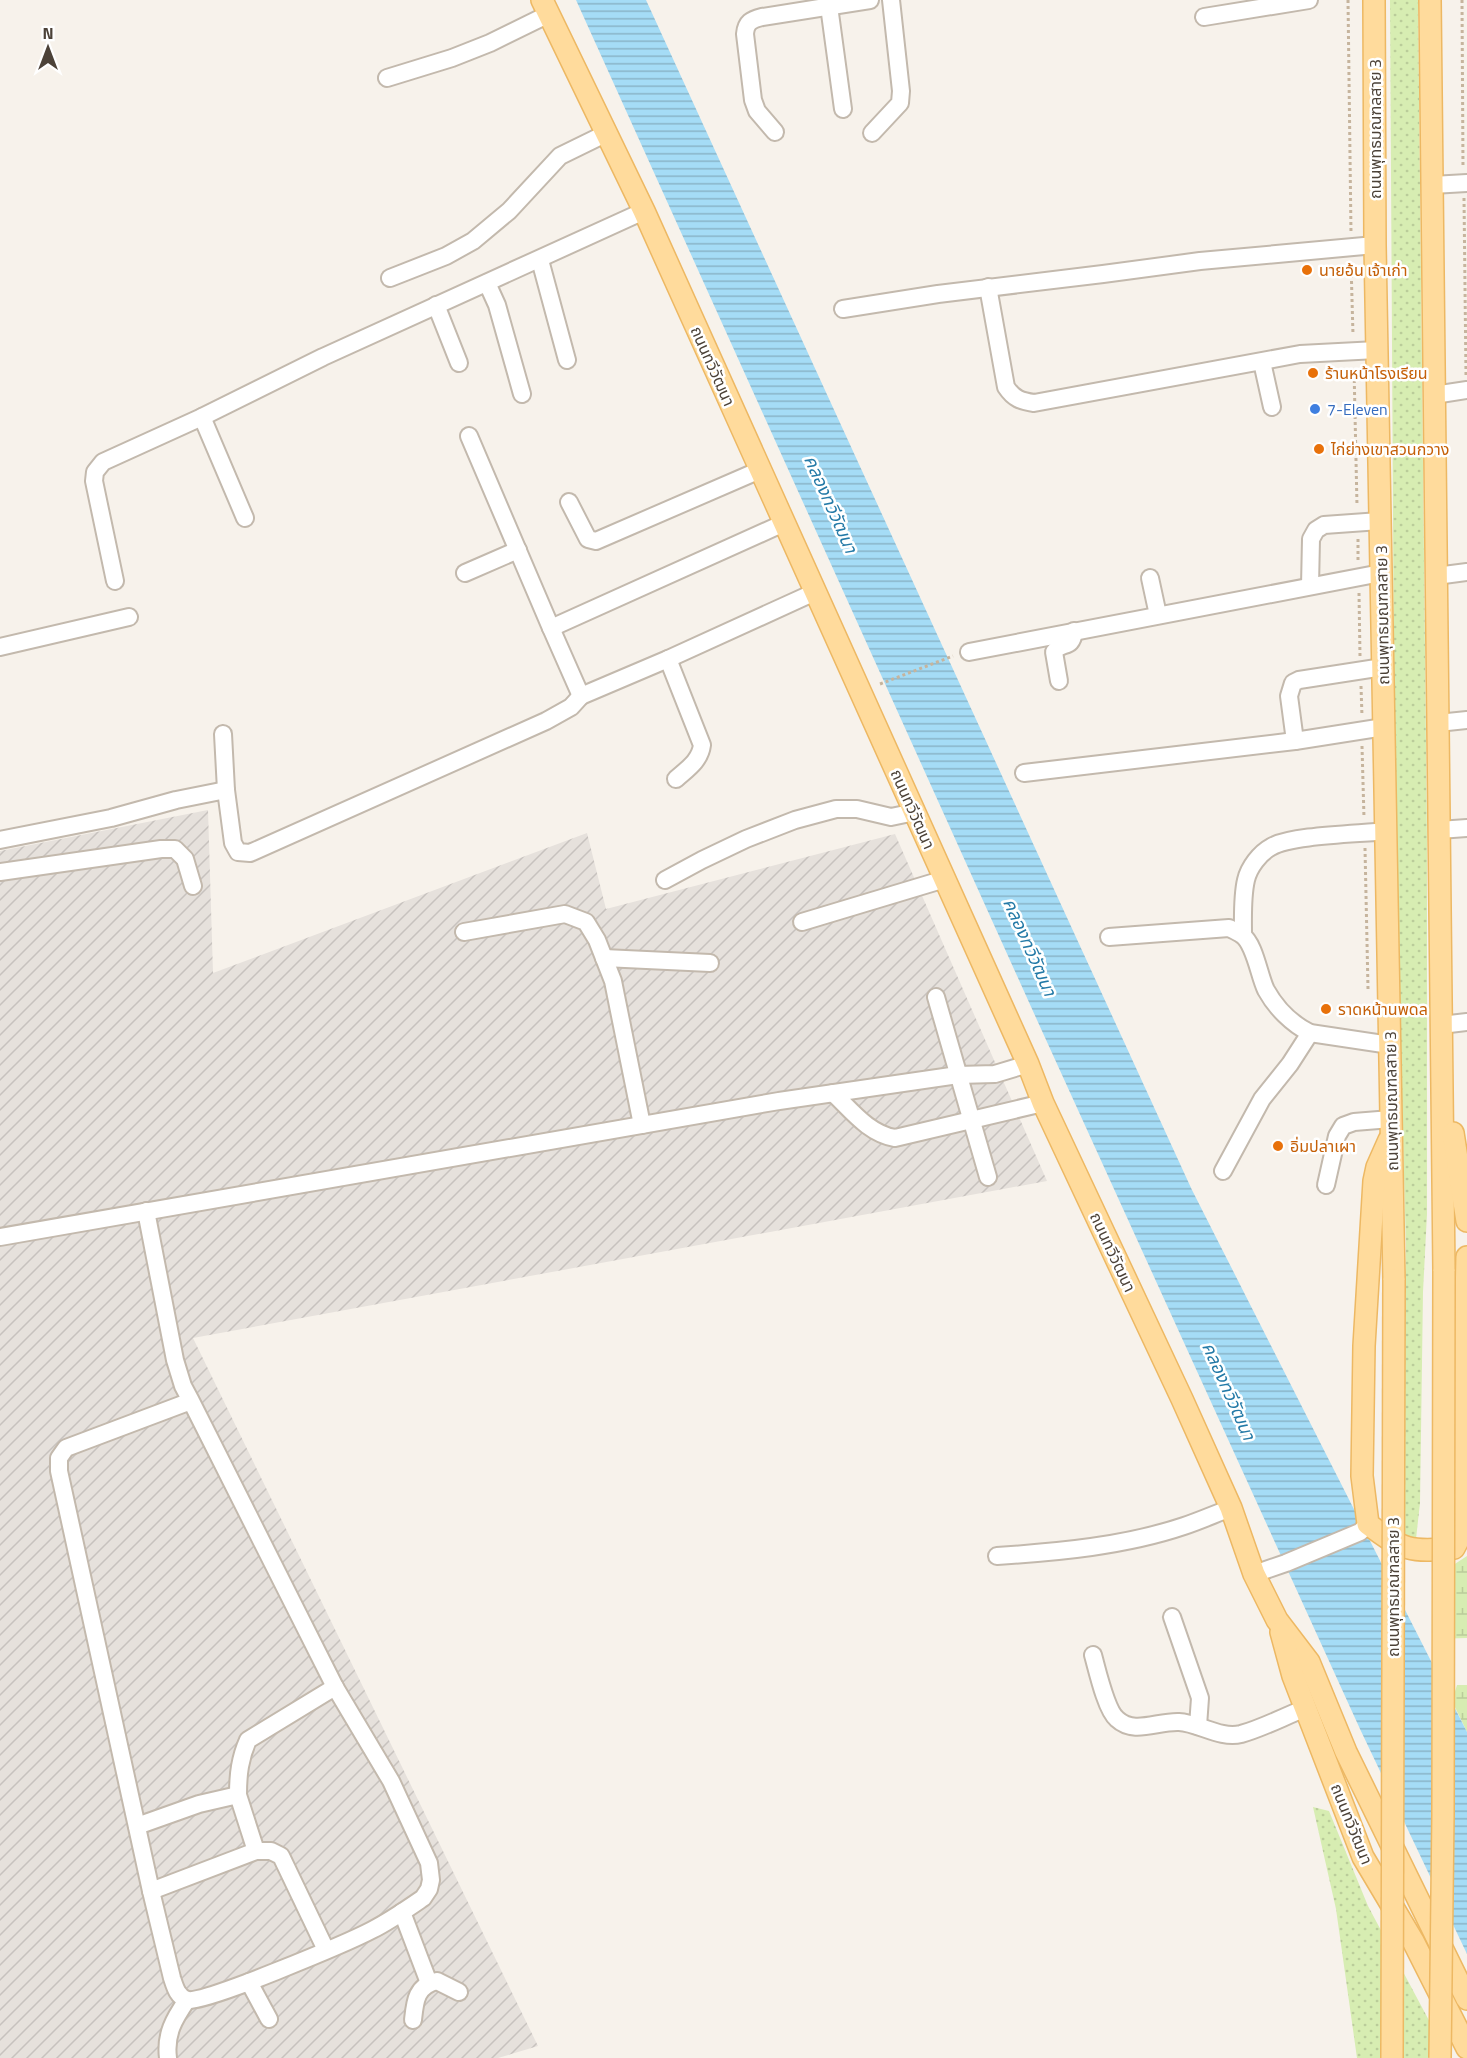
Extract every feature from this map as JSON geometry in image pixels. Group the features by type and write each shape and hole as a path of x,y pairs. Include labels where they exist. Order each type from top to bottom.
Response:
{"main road":[{"name":"ถนนพุทธมณฑลสาย 3","path":"1374,0 1375,245 1394,1280 1392,2058"},
{"path":"1430,0 1443,1271 1443,1814 1440,2058"},
{"name":"ถนนทวีวัฒนา","path":"545,7 644,211 1028,1064 1043,1103 1177,1388 1231,1508 1254,1574 1277,1620 1309,1662 1346,1752 1467,1999"},
{"path":"1441,1061 1467,1221"},
{"path":"1392,1126 1377,1167 1372,1204 1364,1346 1362,1476 1364,1528 1412,1550 1431,1551 1454,1548 1463,1531 1467,1257"},
{"name":"ถนนทวีวัฒนา","path":"1277,1620 1293,1677 1363,1857 1413,1941 1467,2048"}],"street":[{"path":"775,132 757,111 753,100 744,34 746,25 751,20 762,17 870,0"},
{"path":"872,133 900,103 901,91 891,0"},
{"path":"1204,17 1309,0"},
{"path":"829,6 843,109"},
{"path":"387,78 452,58 490,43 545,7"},
{"path":"390,278 446,256 472,241 515,204 560,156 607,134"},
{"path":"1432,185 1465,183"},
{"path":"115,581 94,481 95,472 103,462 202,417 323,357 644,211"},
{"path":"843,309 988,287 1200,261 1375,245"},
{"path":"540,260 567,360"},
{"path":"487,283 497,305 522,394"},
{"path":"988,287 1006,387 1012,397 1021,401 1034,403 1300,354 1377,350"},
{"path":"436,305 459,363"},
{"path":"1263,362 1272,407"},
{"path":"1434,395 1467,390"},
{"path":"202,417 245,518"},
{"path":"469,436 581,696"},
{"path":"569,502 588,539 596,541 760,470"},
{"path":"1310,586 1311,539 1316,530 1324,525 1380,522"},
{"path":"551,628 784,523"},
{"path":"465,573 518,550"},
{"path":"1436,576 1467,572"},
{"path":"963,653 1381,573"},
{"path":"1150,578 1158,615"},
{"path":"223,734 226,790 233,843 238,852 250,853 546,721 571,707 581,696 815,592"},
{"path":"0,647 129,617"},
{"path":"1059,681 1054,652 1073,640 1074,631"},
{"path":"668,659 702,745 702,752 697,761 676,779"},
{"path":"1295,741 1289,696 1293,683 1299,680 1383,667"},
{"path":"1438,723 1467,720"},
{"path":"1024,773 1295,741 1384,727"},
{"path":"0,840 111,818 176,800 226,790"},
{"path":"665,880 728,847 795,820 836,809 857,808 891,817 915,812"},
{"path":"1439,830 1467,828"},
{"path":"1386,831 1290,840 1273,846 1261,854 1247,879 1243,908 1243,935 1266,990 1283,1013 1300,1028 1310,1032 1390,1045"},
{"path":"0,872 161,849 175,849 185,859 193,886"},
{"path":"802,922 945,879"},
{"path":"464,932 566,914 586,921 597,940 613,981 642,1125"},
{"path":"1108,938 1229,928 1243,935"},
{"path":"604,958 711,963"},
{"path":"936,997 988,1177"},
{"path":"1441,1025 1467,1022"},
{"path":"1223,1171 1262,1099 1290,1064 1310,1032"},
{"path":"0,1236 833,1093 958,1075 995,1074 1028,1064"},
{"path":"833,1093 872,1130 884,1136 895,1137 1043,1103"},
{"path":"1326,1185 1337,1136 1343,1126 1354,1122 1392,1126"},
{"path":"147,1211 175,1360 183,1386 191,1401 335,1687 391,1781 429,1863 431,1880 429,1889 423,1898 372,1930 249,1982 196,2000 187,2000 176,1992 151,1891 59,1471 59,1458 66,1448 191,1401"},
{"path":"997,1556 1050,1553 1143,1537 1183,1527 1231,1508"},
{"path":"1254,1574 1286,1563 1364,1528"},
{"path":"1172,1617 1200,1698 1198,1726"},
{"path":"1093,1654 1101,1686 1115,1718 1132,1728 1174,1722 1189,1723 1218,1733 1240,1735 1306,1708"},
{"path":"256,1851 238,1795 238,1769 248,1740 335,1687"},
{"path":"137,1826 200,1804 238,1795"},
{"path":"151,1891 256,1851 271,1851 281,1856 326,1950"},
{"path":"402,1912 429,1983"},
{"path":"413,2020 418,1995 429,1983 437,1981 459,1992"},
{"path":"249,1982 269,2019"},
{"path":"168,2058 166,2043 168,2031 187,2000"}],"path":[{"path":"1461,0 1467,390"},
{"path":"879,684 963,653"}],"shaded area":[{"path":"208,810 213,973 587,833 606,909 895,834 1047,1181 193,1338 538,2046 498,2058 0,2058 0,851"}],"green space":[{"path":"1390,0 1418,0 1427,840 1427,1214 1423,1292 1420,1503 1416,1539 1401,1537 1406,1246 1395,859"},
{"path":"1467,1556 1467,1638 1434,1639 1435,1577"},
{"path":"1457,1685 1467,1685 1467,1732 1452,1701"},
{"path":"1313,1807 1329,1811 1368,1906 1449,2058 1357,2058 1336,1909"}],"water":[{"name":"คลองทวีวัฒนา","path":"576,0 646,0 1192,1190 1467,1732 1467,1954 1360,1729"}],"place":[{"name":"นายอ้น เจ้าเก่า","path":"1307,270"},
{"name":"ร้านหน้าโรงเรียน","path":"1313,373"},
{"name":"7-Eleven","path":"1315,409"},
{"name":"ไก่ย่างเขาสวนกวาง","path":"1319,449"},
{"name":"ราดหน้านพดล","path":"1326,1009"},
{"name":"อิ่มปลาเผา","path":"1278,1146"}]}
